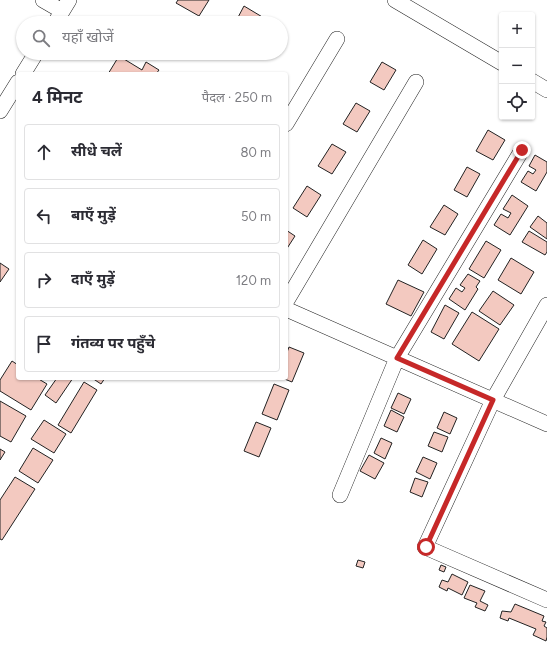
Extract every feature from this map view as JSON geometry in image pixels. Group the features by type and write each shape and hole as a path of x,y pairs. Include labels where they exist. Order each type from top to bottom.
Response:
{"street":[{"path":"43,0 62,11"},
{"path":"395,0 499,61"},
{"path":"288,121 337,39"},
{"path":"24,72 32,60"},
{"path":"288,299 416,82"},
{"path":"535,83 547,90"},
{"path":"0,112 16,85"},
{"path":"340,495 397,358 522,150"},
{"path":"547,305 493,400 426,547 547,600"},
{"path":"288,310 547,424"}],"building":[{"path":"178,0 209,0 199,16 176,3"},
{"path":"244,6 261,16 239,16"},
{"path":"117,60 126,60 142,70 146,62 159,70 158,72 109,72"},
{"path":"382,62 396,70 384,90 370,82"},
{"path":"356,103 370,111 357,132 343,124"},
{"path":"488,130 505,140 493,160 476,151"},
{"path":"332,144 346,152 332,174 318,166"},
{"path":"535,155 547,162 547,172 536,191 521,182 528,171 533,174 536,170 529,166"},
{"path":"467,167 480,174 467,197 454,190"},
{"path":"307,186 321,195 307,217 293,208"},
{"path":"512,195 528,206 510,235 494,225 501,214 508,218 511,213 503,209"},
{"path":"444,205 458,214 445,235 430,227"},
{"path":"538,216 547,223 547,239 530,227"},
{"path":"288,231 295,236 288,247"},
{"path":"529,231 547,242 547,252 545,255 522,242"},
{"path":"423,240 437,249 422,274 408,265"},
{"path":"486,241 501,250 484,278 469,269"},
{"path":"511,258 534,272 521,294 498,280"},
{"path":"0,263 9,269 0,282"},
{"path":"468,274 480,281 476,287 478,289 465,310 449,299 456,288 462,292 465,288 460,285"},
{"path":"398,280 424,292 411,316 386,304"},
{"path":"493,291 514,305 500,325 479,311"},
{"path":"445,305 459,313 444,339 431,332"},
{"path":"472,312 499,329 479,361 452,344"},
{"path":"289,347 304,353 292,382 287,380"},
{"path":"12,361 16,364 16,380 40,380 47,384 31,410 0,391 0,380"},
{"path":"56,380 72,380 56,403 45,395"},
{"path":"95,380 104,380 101,384"},
{"path":"84,382 97,390 71,433 58,425"},
{"path":"274,384 289,390 277,420 262,414"},
{"path":"398,393 411,399 404,414 391,408"},
{"path":"0,401 26,416 11,442 0,436"},
{"path":"391,410 404,417 397,432 384,426"},
{"path":"444,412 457,418 450,434 437,428"},
{"path":"44,420 66,434 54,453 31,439"},
{"path":"256,422 271,428 259,457 244,451"},
{"path":"434,432 448,437 442,452 428,446"},
{"path":"381,438 392,443 385,459 374,453"},
{"path":"33,448 53,460 38,483 19,471"},
{"path":"0,449 5,452 0,460"},
{"path":"369,455 384,463 375,479 360,471"},
{"path":"423,457 437,463 430,479 416,472"},
{"path":"15,477 35,489 2,540 0,539 0,500"},
{"path":"415,478 428,482 422,497 410,492"},
{"path":"358,560 365,562 363,568 356,566"},
{"path":"441,565 446,567 444,572 439,570"},
{"path":"452,574 468,582 462,595 448,588 447,591 439,587 442,580 448,582"},
{"path":"470,585 485,591 480,601 488,605 485,611 475,607 477,603 464,598"},
{"path":"515,604 544,616 542,621 546,622 544,626 547,628 546,641 533,635 536,629 509,618 508,621 500,618 502,611 511,612"}],"route":[{"path":"426,547 493,400 397,358 522,150"}]}
